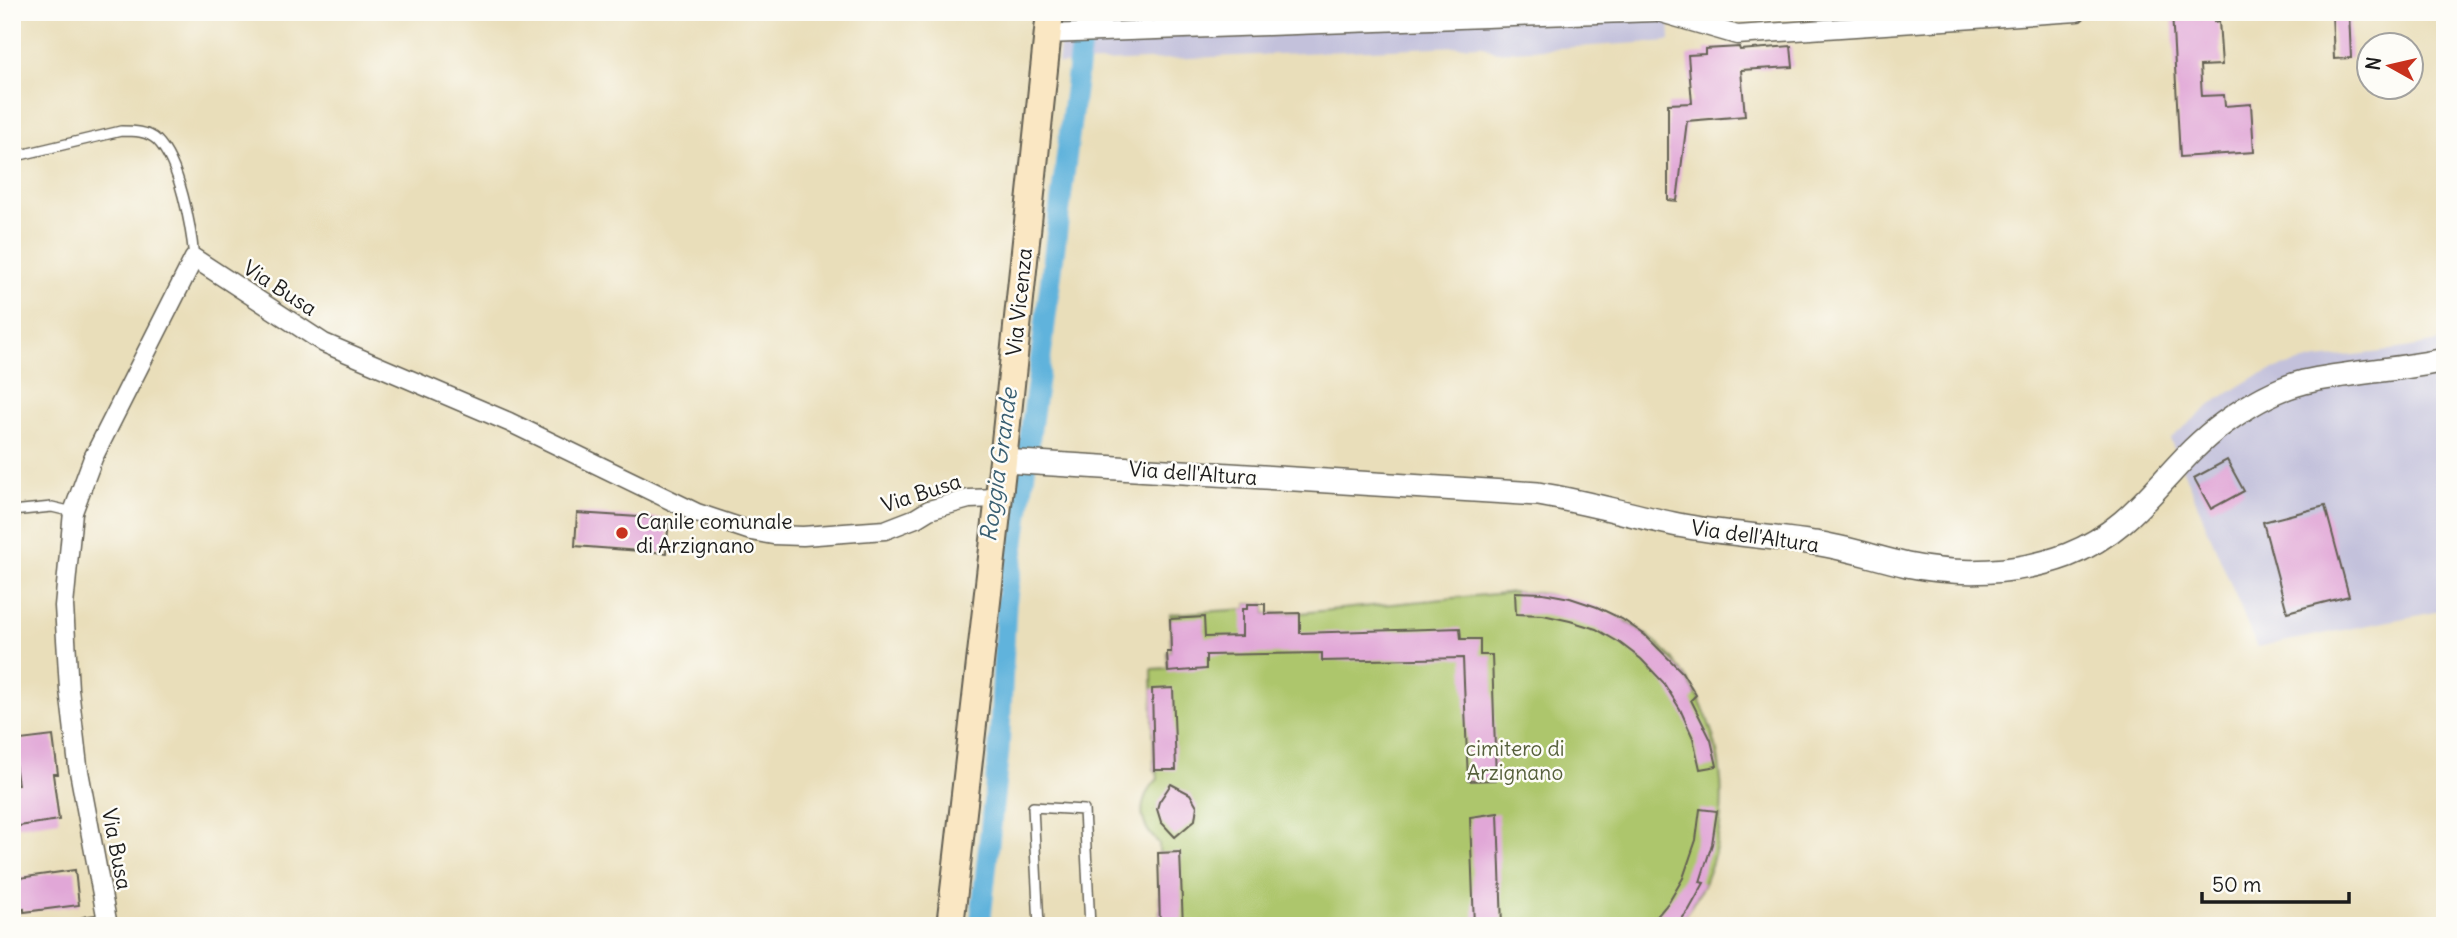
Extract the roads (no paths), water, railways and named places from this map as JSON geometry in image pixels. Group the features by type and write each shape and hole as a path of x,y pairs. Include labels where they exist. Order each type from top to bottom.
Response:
{"main road":[{"name":"Via Vicenza","path":"950,926 1049,27"}],"street":[{"path":"1049,27 1126,31 1495,15 1656,12 1737,35 2077,12"},
{"name":"Via Busa","path":"108,924 78,766 69,690 64,606 73,512 93,458 194,258 324,344 509,422 697,513 751,531 803,536 885,530 929,510 969,499 999,498"},
{"name":"Via dell'Altura","path":"1003,461 1538,494 1678,525 1815,543 1923,568 1986,572 2040,563 2068,555 2095,542 2122,525 2194,449 2222,425 2249,406 2273,394 2302,383 2445,360"},
{"path":"86,926 108,924"}],"lane":[{"path":"12,156 121,131 139,131 156,139 171,160 191,226 194,258"},
{"path":"12,511 52,507 73,512"},
{"path":"1039,926 1033,807 1084,810 1090,926"}],"waterway":[{"name":"Roggia Grande","path":"980,926 999,751 1006,605 1085,12"}],"place":[{"name":"Canile comunale di Arzignano","path":"622,533"}],"park label":[{"name":"cimitero di Arzignano","path":"1515,760"}]}
